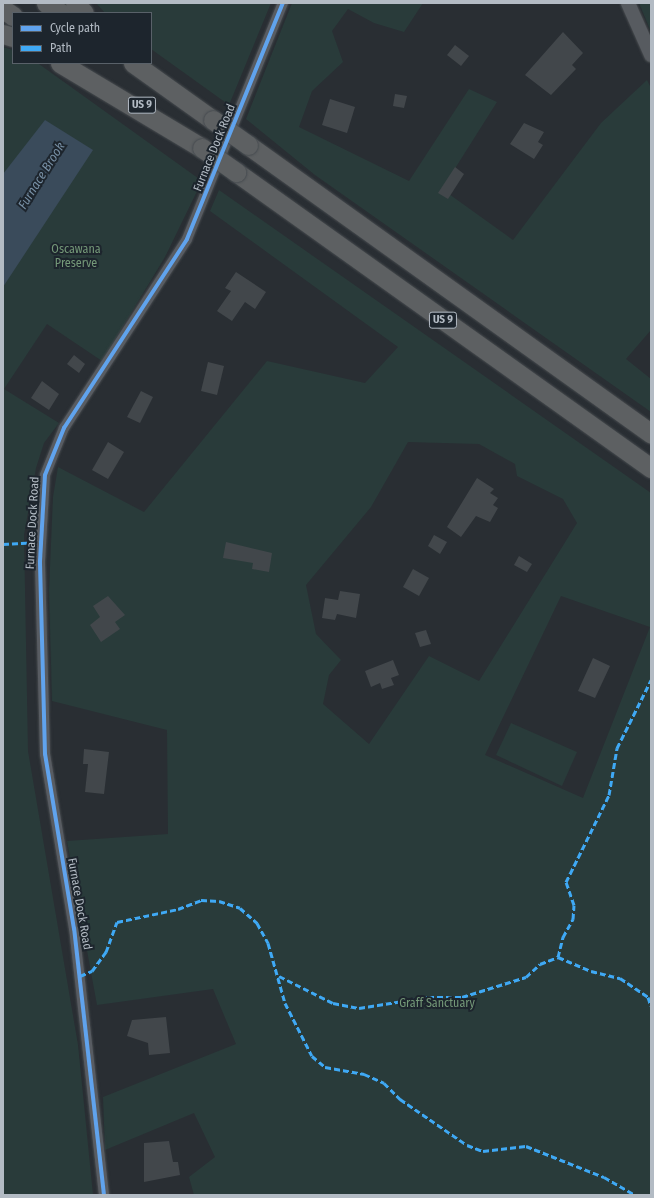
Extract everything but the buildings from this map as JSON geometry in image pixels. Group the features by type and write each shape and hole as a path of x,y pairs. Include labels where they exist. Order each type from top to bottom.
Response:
{"highway":[{"path":"46,3 60,12"},
{"path":"76,3 83,12"},
{"path":"3,9 12,15"},
{"path":"62,64 202,148"},
{"name":"US 9","path":"83,64 651,468"},
{"name":"US 9","path":"134,64 651,434"},
{"path":"143,64 213,120"}],"main road":[{"path":"628,3 651,55"}],"street":[{"name":"Furnace Dock Road","path":"104,1195 74,929 44,754 40,555 45,475 64,428 187,238 283,3"}],"green space":[{"path":"96,3 271,3 229,105 152,50 152,12 104,12"},
{"path":"292,3 423,3 404,32 374,23 348,9 332,31 343,62 312,91 299,127 409,181 469,89 497,102 442,189 513,240 601,123 647,80 651,88 651,330 626,359 651,379 651,412 315,175 246,119"},
{"path":"639,3 651,3 651,32"},
{"name":"Oscawana Preserve","path":"3,47 12,50 12,64 39,64 202,181 165,257 102,361 47,324 4,389 59,423 44,443 36,468 24,535 28,751 78,1045 93,1195 3,1195"},
{"name":"Graff Sanctuary","path":"219,190 651,493 651,1195 194,1195 189,1177 215,1157 194,1113 105,1150 103,1097 236,1044 213,989 97,1005 67,841 168,834 167,730 52,701 49,591 53,497 58,467 144,512 267,361 365,383 398,347 210,211","holes":["408,442 479,444 515,464 517,476 563,499 577,523 479,681 429,656 369,744 323,704 329,675 341,660 316,634 306,585 371,507","561,596 650,627 583,798 485,755"]},
{"path":"511,723 577,752 562,786 496,755"}],"water":[{"name":"Furnace Brook","path":"45,120 93,150 3,287 3,174"}],"marked path":[{"path":"3,544 40,542"},
{"path":"558,957 563,937 573,919 574,905 566,882 609,795 617,748 651,680"},
{"path":"80,976 92,971 106,952 117,922 178,909 201,900 219,901 240,908 257,923 268,943 285,1003 312,1056 325,1067 364,1074 384,1083 400,1099 467,1145 483,1151 526,1146 604,1177 635,1195"},
{"path":"558,957 591,971 620,978 648,997 651,1006"},
{"path":"279,976 333,1003 359,1008 428,997 462,997 526,977 540,964 558,957"}],"cycle path":[{"path":"104,1195 74,929 45,754 40,561 45,475 64,428 187,239 283,3"}]}
